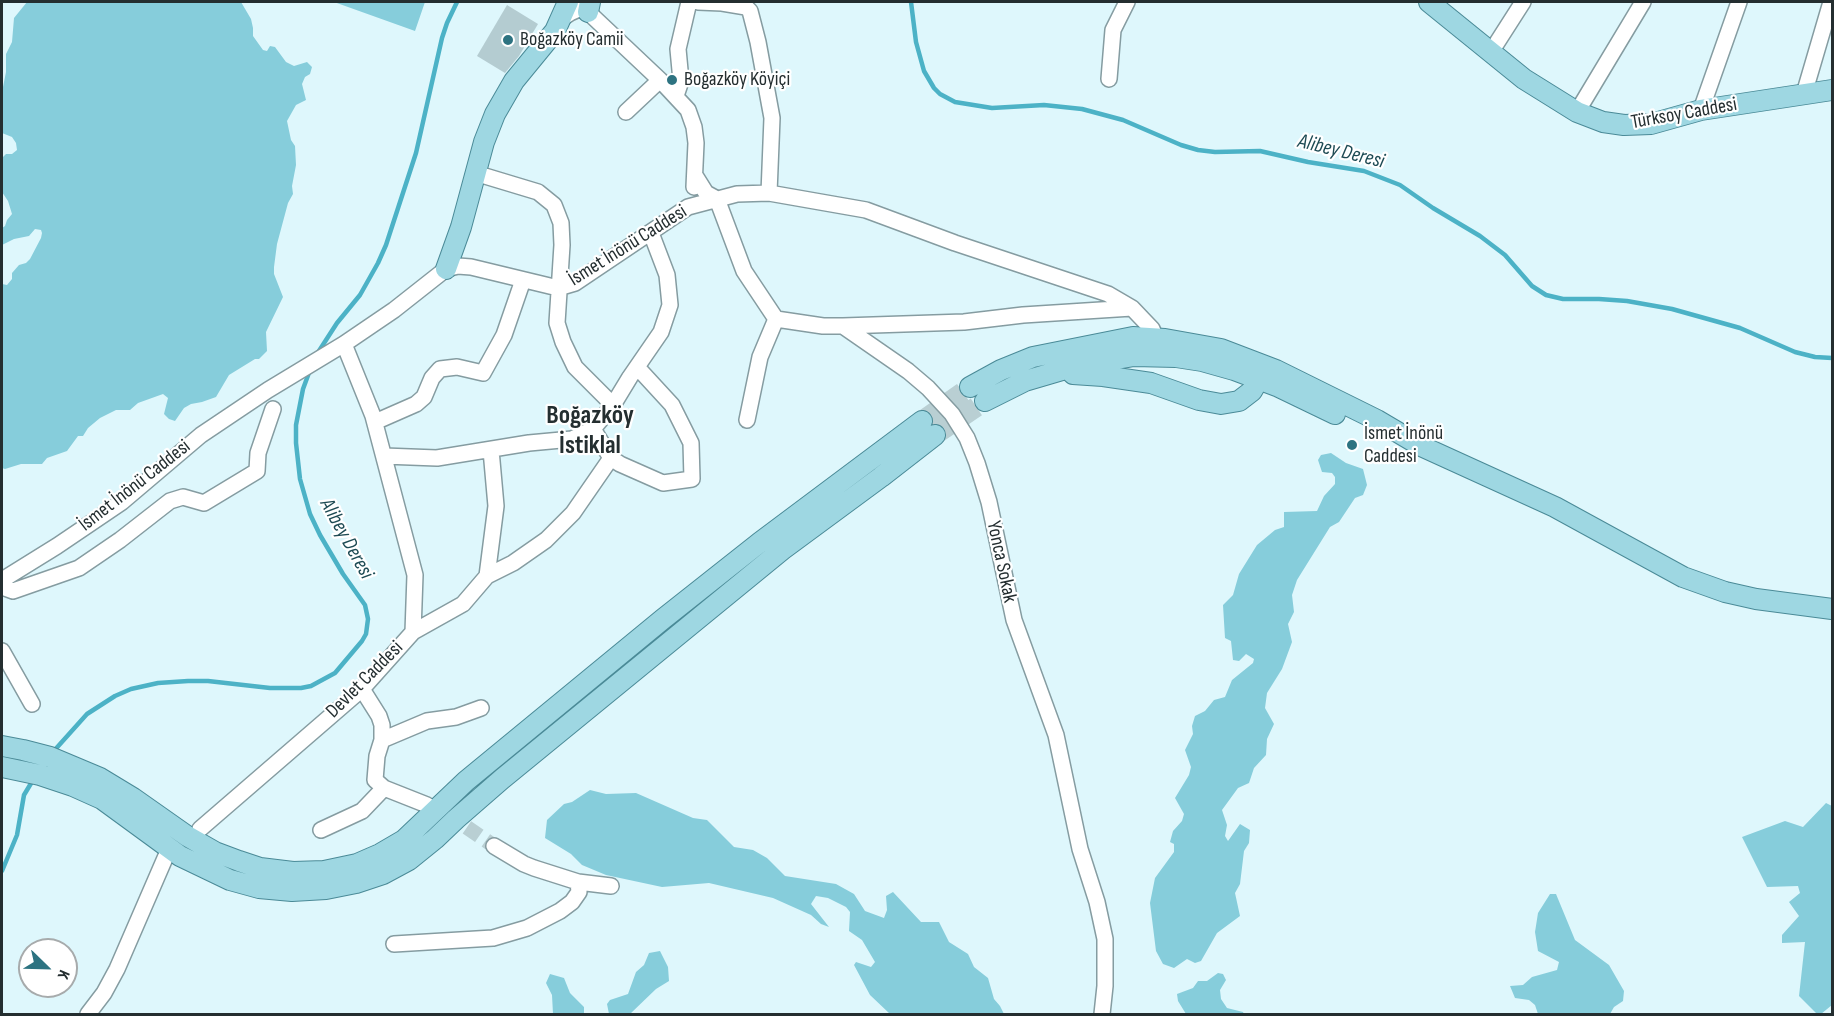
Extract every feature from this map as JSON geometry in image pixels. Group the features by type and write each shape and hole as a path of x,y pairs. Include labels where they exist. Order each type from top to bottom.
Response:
{"main road":[{"name":"Türksoy Caddesi","path":"1429,2 1524,79 1577,112 1603,122 1624,125 1651,124 1701,110 1833,90"},
{"path":"446,269 455,246 484,142 495,114 514,81 555,30 565,10"},
{"path":"970,387 1001,370 1033,357 1133,337 1156,338 1221,349 1259,371"},
{"path":"1156,338 1164,357"},
{"path":"985,401 1025,381 1048,374 1076,366 1134,356 1202,361 1259,371 1276,369 1377,420 1421,446 1555,507 1683,577 1725,592 1756,599 1833,609"},
{"path":"1048,374 1130,379 1163,387 1199,400 1221,404 1239,401 1252,391 1259,371"},
{"path":"2,746 34,753 66,773 169,849 200,867 230,880 259,888 292,891 326,889 356,883 383,874 409,860 509,773 782,550 872,484 928,428 759,543 466,781 404,840 364,861 324,871 293,872 260,868 215,852 100,778 66,773 23,771 2,767"}],"street":[{"path":"676,96 681,81 678,49 689,2"},
{"path":"698,2 746,7 750,11 772,118 769,193"},
{"path":"1109,79 1113,30 1127,2"},
{"path":"1491,52 1523,2"},
{"path":"1577,112 1643,2"},
{"path":"1701,110 1739,2"},
{"path":"1803,94 1831,2"},
{"path":"565,10 570,13 589,7 688,110 694,127 696,177 688,207"},
{"path":"626,112 660,80"},
{"path":"475,173 538,192 554,205 561,223 562,245 556,322 575,366 613,405"},
{"path":"696,177 706,193 717,199 744,271 776,319 823,326 843,326 964,322 1023,315 1132,308"},
{"name":"İsmet İnönü Caddesi","path":"446,269 459,266 471,267 558,288 575,283 688,207 737,194 769,193 866,210 955,243 1108,294 1132,308 1152,329 1156,338"},
{"path":"384,456 437,458 529,443 572,439 593,429 613,405 661,332 670,305 667,275 651,232"},
{"path":"455,246 462,261 471,267"},
{"path":"338,347 394,310 446,269"},
{"path":"375,422 416,404 424,397 432,378 440,369 457,366 483,373 504,335 523,280"},
{"path":"747,420 760,357 776,319"},
{"name":"Yonca Sokak","path":"843,326 908,371 928,388 952,414 967,438 977,463 989,502 1014,620 1056,735 1080,849 1097,902 1105,939 1105,987 1102,1014"},
{"name":"İsmet İnönü Caddesi","path":"2,580 122,502 201,435 338,347"},
{"name":"Devlet Caddesi","path":"200,829 362,689 413,632 415,575 384,456 375,422 338,347"},
{"path":"593,429 611,458 620,464 663,483 692,479 691,443 672,405 637,367"},
{"path":"2,587 13,591 79,568 170,501 183,498 204,503 257,471 258,453 273,409"},
{"path":"487,576 496,506 491,450"},
{"path":"413,632 463,604 487,576 513,563 546,540 573,513 611,458"},
{"path":"2,651 32,704"},
{"path":"362,689 382,725 382,740 377,756 375,780 384,788 427,805"},
{"path":"382,740 427,721 456,717 481,708"},
{"path":"321,830 362,811 384,788"},
{"path":"494,846 524,864 578,882 611,886"},
{"path":"88,1014 104,993 117,969 169,849"},
{"path":"394,944 493,938 527,928 572,902 579,892 578,882"}],"shaded area":[{"path":"27,2 241,2 251,19 253,36 263,50 267,51 270,46 275,47 286,62 294,66 307,62 312,67 310,74 305,77 302,84 306,100 296,105 287,121 291,140 295,146 296,165 292,186 293,194 288,203 277,244 274,267 274,274 283,297 266,332 267,351 259,359 255,359 229,375 216,397 184,408 175,421 164,414 168,398 163,394 138,403 130,410 116,410 100,418 88,428 83,436 78,436 67,451 47,458 42,464 21,464 5,469 2,468 2,284 7,285 12,279 12,273 19,265 30,259 42,233 41,230 35,229 29,236 14,239 2,245 2,228 12,214 2,192 2,158 17,150 12,137 2,133 2,92 6,72 6,54 12,42 14,18"},
{"path":"334,2 425,2 415,31"},
{"path":"1331,453 1346,463 1363,469 1367,485 1363,495 1355,498 1339,522 1330,527 1297,580 1292,595 1294,612 1288,624 1292,642 1282,669 1267,693 1265,708 1274,724 1267,739 1266,755 1254,768 1249,783 1238,788 1222,810 1227,825 1225,836 1228,841 1240,824 1250,830 1249,843 1244,851 1240,884 1235,893 1240,916 1217,933 1201,961 1195,963 1187,959 1174,968 1163,964 1156,951 1150,903 1155,878 1174,852 1174,844 1170,842 1173,831 1182,821 1184,814 1175,798 1189,775 1191,767 1185,750 1193,734 1192,726 1195,716 1205,711 1214,700 1225,697 1232,680 1253,663 1254,659 1246,654 1239,661 1233,660 1231,641 1225,638 1223,605 1233,595 1239,574 1257,545 1275,530 1284,527 1284,512 1317,511 1324,496 1335,484 1335,477 1332,473 1322,472 1318,460 1321,455"},
{"path":"590,790 606,794 636,793 693,818 707,820 734,847 753,850 767,858 785,876 836,884 854,894 865,911 884,918 887,910 886,896 893,892 921,922 939,922 949,942 968,954 974,967 988,978 994,999 1004,1014 890,1014 870,995 854,965 856,962 871,967 875,962 862,940 849,931 850,912 846,907 828,898 816,896 811,904 829,927 821,924 811,915 773,898 709,883 662,887 606,875 582,865 571,854 545,838 547,820 564,804 572,802"},
{"path":"1826,803 1832,806 1832,1005 1821,1014 1817,1014 1799,996 1805,942 1782,943 1782,935 1799,916 1789,902 1800,893 1798,886 1767,887 1742,837 1785,821 1803,827"},
{"path":"1550,894 1556,894 1575,940 1609,965 1624,991 1623,1001 1614,1007 1610,1014 1538,1014 1535,1005 1529,1000 1515,998 1510,986 1523,985 1532,977 1557,970 1559,962 1538,951 1535,932 1538,913"},
{"path":"660,951 668,967 669,981 656,989 630,1014 609,1014 607,1004 610,1000 628,994 636,972 644,965 649,953"},
{"path":"1218,973 1223,974 1226,980 1220,990 1221,999 1227,1008 1244,1014 1186,1014 1178,1001 1177,994 1193,988 1198,981 1207,981"},
{"path":"550,974 564,978 570,993 584,1007 584,1014 553,1014 552,995 546,983"}],"building":[{"name":"Boğazköy Camii","path":"507,5 538,24 519,56 505,73 477,56"}],"waterway":[{"name":"Alibey Deresi","path":"317,354 337,323 360,295 386,245 416,153 442,38 457,2"},
{"name":"Alibey Deresi","path":"911,2 916,42 924,71 934,88 955,102 992,108 1044,105 1082,109 1123,120 1198,150 1260,151 1364,171 1400,185 1480,236 1505,255 1532,286 1546,295 1563,299 1627,301 1672,309 1740,328 1795,352 1832,358"},
{"name":"Alibey Deresi","path":"52,753 87,714 115,696 131,689 158,683 188,681 270,688 311,686 335,673 362,641 366,634 368,619 365,605 320,535 310,514 300,479 296,425 303,389 310,370"},
{"name":"Alibey Deresi","path":"2,871 17,835 24,795 33,780"}],"tunnel":[{"path":"922,421 970,387"},
{"path":"935,435 985,401"},
{"path":"427,805 446,813 494,846"}],"place":[{"name":"Boğazköy Camii","path":"508,40"},
{"name":"Boğazköy Köyiçi","path":"672,80"},
{"name":"İsmet İnönü Caddesi","path":"1352,445"}],"district":[{"name":"Boğazköy İstiklal","path":"590,430"}]}
